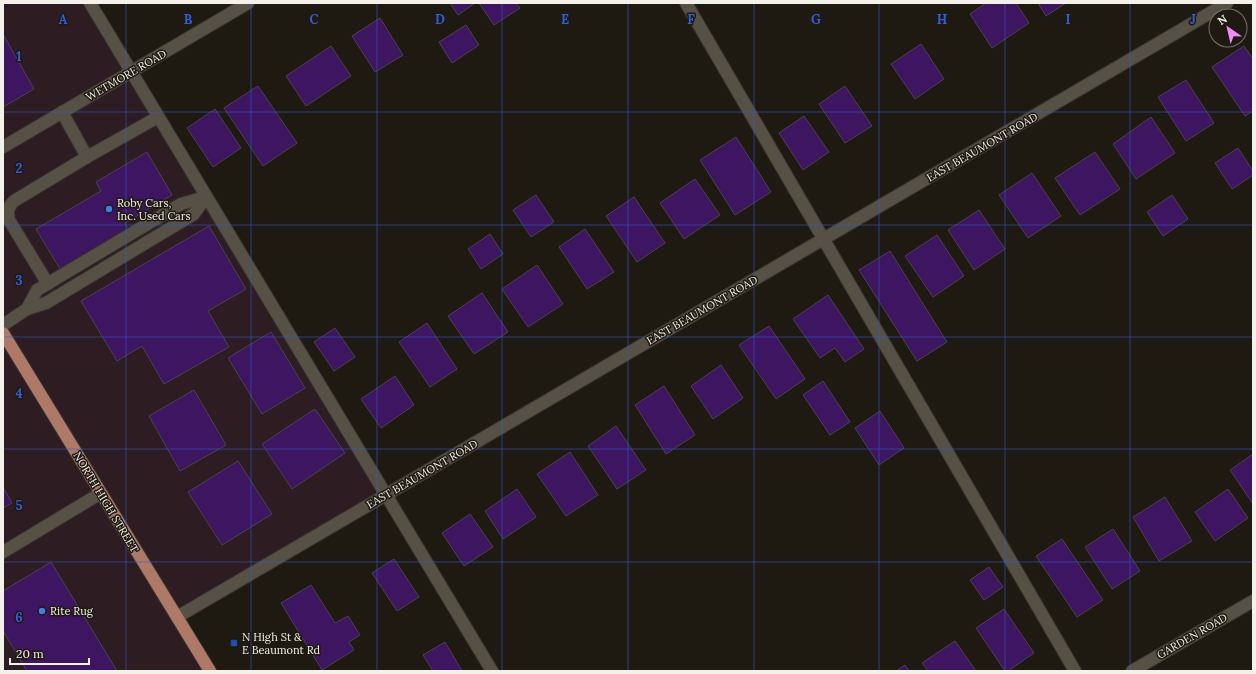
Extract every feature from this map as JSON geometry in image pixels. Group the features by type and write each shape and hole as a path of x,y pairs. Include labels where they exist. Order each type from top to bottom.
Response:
{"main road":[{"name":"NORTH HIGH STREET","path":"4,337 210,671"}],"street":[{"path":"90,3 492,671"},
{"name":"WETMORE ROAD","path":"3,147 248,3"},
{"path":"686,3 1075,671"},
{"name":"EAST BEAUMONT ROAD","path":"177,617 1227,3"},
{"path":"62,112 87,157"},
{"path":"48,284 9,220 7,212 10,205 14,201 87,157 158,117"},
{"path":"27,310 37,290 181,204 206,197"},
{"path":"3,324 27,310 46,303 194,214 206,197"},
{"path":"3,552 101,493"},
{"name":"GARDEN ROAD","path":"1132,671 1253,601"}],"shaded area":[{"path":"3,3 90,3 382,490 177,617 211,671 3,671"}],"building":[{"path":"450,3 475,3 458,15"},
{"path":"479,3 516,3 520,8 494,25"},
{"path":"986,3 1016,3 1029,23 992,48 970,14"},
{"path":"1038,3 1066,3 1046,16"},
{"path":"380,18 403,55 375,72 352,36"},
{"path":"466,25 479,45 452,63 439,42"},
{"path":"3,34 34,89 3,107"},
{"path":"921,44 944,79 915,99 891,64"},
{"path":"331,46 351,76 306,106 286,76"},
{"path":"1241,48 1245,48 1253,59 1253,111 1245,116 1212,67"},
{"path":"1186,80 1214,123 1186,141 1158,97"},
{"path":"258,86 297,143 263,166 224,108"},
{"path":"845,86 872,126 845,143 819,104"},
{"path":"215,109 241,148 213,167 187,128"},
{"path":"804,116 829,152 803,170 779,133"},
{"path":"1151,117 1175,153 1136,179 1113,144"},
{"path":"736,137 771,192 735,215 700,160"},
{"path":"1238,148 1253,171 1253,175 1232,189 1215,163"},
{"name":"Roby Cars, Inc. Used Cars","path":"147,152 172,195 125,223 128,229 60,269 36,229 101,191 96,182"},
{"path":"1095,152 1120,189 1080,215 1055,178"},
{"path":"1032,173 1061,216 1028,238 999,195"},
{"path":"695,179 720,215 684,239 660,203"},
{"path":"536,195 554,222 531,237 513,210"},
{"path":"1172,195 1188,219 1163,236 1147,212"},
{"path":"634,197 665,243 637,262 606,216"},
{"path":"979,210 1005,249 974,270 948,230"},
{"path":"209,226 246,289 208,311 229,347 164,384 142,346 117,361 81,301"},
{"path":"585,229 614,272 587,289 559,247"},
{"path":"490,234 503,254 481,269 468,249"},
{"path":"937,235 964,276 933,297 905,256"},
{"path":"890,251 947,342 917,361 859,270"},
{"path":"537,265 563,304 528,327 502,289"},
{"path":"482,293 508,332 474,354 448,316"},
{"path":"828,295 864,349 845,362 835,348 820,358 793,319"},
{"path":"427,323 457,369 430,387 399,342"},
{"path":"769,326 805,379 776,399 739,345"},
{"path":"335,328 355,357 334,371 314,342"},
{"path":"271,332 305,388 262,414 228,358"},
{"path":"721,365 743,398 713,419 691,386"},
{"path":"395,376 414,405 381,428 361,399"},
{"path":"823,381 850,422 830,435 803,395"},
{"path":"664,386 695,435 666,454 635,405"},
{"path":"194,390 226,445 180,471 149,416"},
{"path":"315,409 345,453 292,489 262,444"},
{"path":"880,411 904,448 879,465 855,428"},
{"path":"616,426 646,470 617,489 588,446"},
{"path":"570,452 598,495 566,516 537,474"},
{"path":"1253,454 1253,504 1230,470"},
{"path":"238,461 272,514 222,545 188,492"},
{"path":"3,487 12,503 3,508"},
{"path":"517,489 536,517 503,539 485,511"},
{"path":"1228,489 1248,518 1215,541 1195,512"},
{"path":"1165,497 1192,541 1159,561 1133,517"},
{"path":"470,514 493,547 464,566 442,533"},
{"path":"1113,529 1140,571 1112,589 1085,547"},
{"path":"1062,539 1103,600 1077,617 1036,556"},
{"path":"394,559 419,597 397,611 372,573"},
{"name":"Rite Rug","path":"51,562 117,671 27,671 3,631 3,591"},
{"path":"989,567 1003,587 984,600 970,580"},
{"path":"311,585 335,623 348,616 360,635 349,642 354,650 322,670 281,603"},
{"path":"1004,609 1034,653 1008,671 1005,671 976,628"},
{"path":"955,641 976,671 928,671 922,663"},
{"path":"445,642 462,671 433,671 423,655"},
{"path":"905,665 909,671 896,671"}],"place":[{"name":"Roby Cars, Inc. Used Cars","path":"109,209"},
{"name":"Rite Rug","path":"42,611"},
{"name":"N High St & E Beaumont Rd","path":"234,643"}]}
